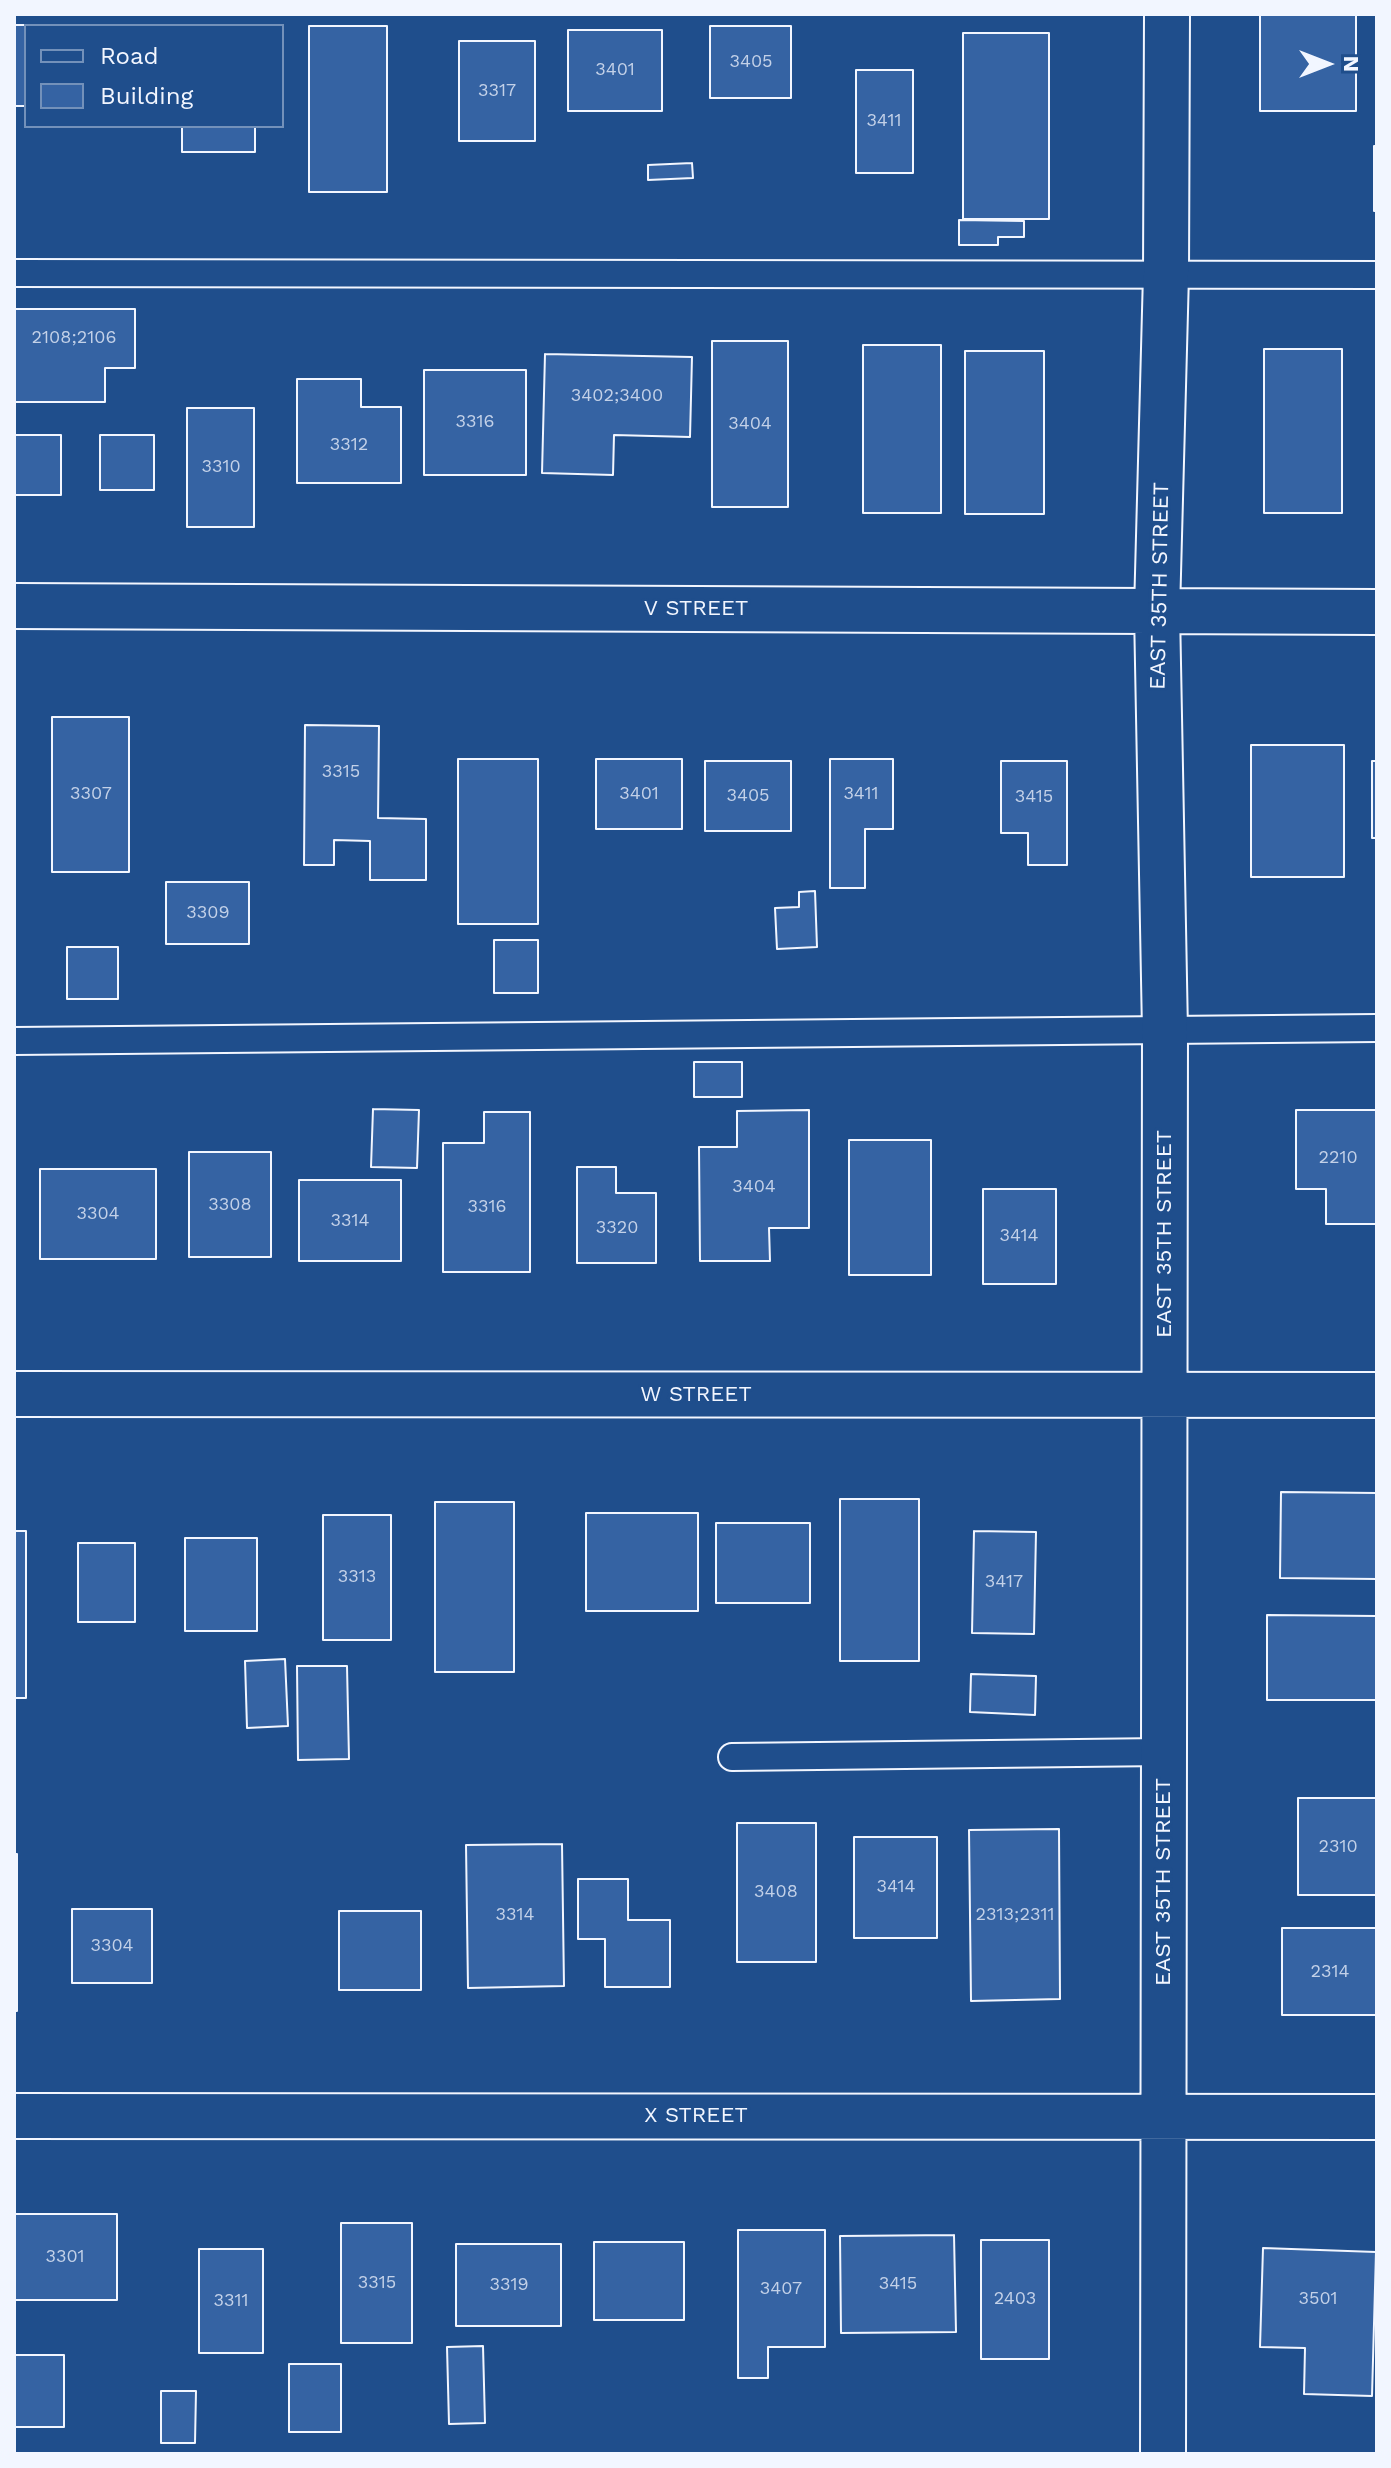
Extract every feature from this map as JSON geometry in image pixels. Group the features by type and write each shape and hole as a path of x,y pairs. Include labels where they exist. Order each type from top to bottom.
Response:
{"street":[{"name":"EAST 35TH STREET","path":"1163,2454 1165,1031 1157,611 1166,274 1167,14"},
{"name":"V STREET","path":"14,606 1377,612"},
{"name":"W STREET","path":"14,1394 1377,1395"},
{"name":"X STREET","path":"14,2116 1377,2117"}],"lane":[{"path":"14,273 1377,275"},
{"path":"14,1041 1377,1028"},
{"path":"732,1757 1164,1752"}],"building":[{"path":"1260,14 1356,14 1356,111 1260,111"},
{"path":"14,25 24,25 24,106 14,106"},
{"path":"309,26 387,26 387,192 309,192"},
{"path":"710,26 791,26 791,98 710,98"},
{"path":"568,30 662,30 662,111 568,111"},
{"path":"963,33 1049,33 1049,219 963,219"},
{"path":"459,41 535,41 535,141 459,141"},
{"path":"856,70 913,70 913,173 856,173"},
{"path":"182,128 255,128 255,152 182,152"},
{"path":"1374,146 1377,146 1377,211 1374,211"},
{"path":"692,163 693,178 648,180 648,165"},
{"path":"959,220 1024,221 1024,237 998,237 998,245 959,245"},
{"path":"14,309 135,309 135,368 105,368 105,402 14,402"},
{"path":"712,341 788,341 788,507 712,507"},
{"path":"863,345 941,345 941,513 863,513"},
{"path":"1264,349 1342,349 1342,513 1264,513"},
{"path":"965,351 1044,351 1044,514 965,514"},
{"path":"545,354 692,357 690,437 614,435 613,475 542,473"},
{"path":"424,370 526,370 526,475 424,475"},
{"path":"297,379 361,379 361,407 401,407 401,483 297,483"},
{"path":"187,408 254,408 254,527 187,527"},
{"path":"14,435 61,435 61,495 14,495"},
{"path":"100,435 154,435 154,490 100,490"},
{"path":"52,717 129,717 129,872 52,872"},
{"path":"305,725 379,726 378,818 426,819 426,880 370,880 370,841 334,840 334,865 304,865"},
{"path":"1251,745 1344,745 1344,877 1251,877"},
{"path":"458,759 538,759 538,924 458,924"},
{"path":"596,759 682,759 682,829 596,829"},
{"path":"830,759 893,759 893,829 865,829 865,888 830,888"},
{"path":"705,761 791,761 791,831 705,831"},
{"path":"1001,761 1067,761 1067,865 1028,865 1028,833 1001,833"},
{"path":"1372,761 1377,761 1377,838 1372,838"},
{"path":"166,882 249,882 249,944 166,944"},
{"path":"815,891 817,947 777,949 775,908 799,907 799,892"},
{"path":"494,940 538,940 538,993 494,993"},
{"path":"67,947 118,947 118,999 67,999"},
{"path":"694,1062 742,1062 742,1097 694,1097"},
{"path":"373,1109 419,1110 417,1168 371,1167"},
{"path":"809,1110 809,1228 769,1228 770,1261 700,1261 699,1147 737,1147 737,1111"},
{"path":"1296,1110 1377,1110 1377,1224 1326,1224 1326,1189 1296,1189"},
{"path":"484,1112 530,1112 530,1272 443,1272 443,1143 484,1143"},
{"path":"849,1140 931,1140 931,1275 849,1275"},
{"path":"189,1152 271,1152 271,1257 189,1257"},
{"path":"577,1167 616,1167 616,1193 656,1193 656,1263 577,1263"},
{"path":"40,1169 156,1169 156,1259 40,1259"},
{"path":"299,1180 401,1180 401,1261 299,1261"},
{"path":"983,1189 1056,1189 1056,1284 983,1284"},
{"path":"1281,1492 1377,1493 1377,1579 1280,1578"},
{"path":"840,1499 919,1499 919,1661 840,1661"},
{"path":"435,1502 514,1502 514,1672 435,1672"},
{"path":"586,1513 698,1513 698,1611 586,1611"},
{"path":"323,1515 391,1515 391,1640 323,1640"},
{"path":"716,1523 810,1523 810,1603 716,1603"},
{"path":"14,1531 26,1531 26,1698 14,1698"},
{"path":"974,1531 1036,1532 1034,1634 972,1633"},
{"path":"185,1538 257,1538 257,1631 185,1631"},
{"path":"78,1543 135,1543 135,1622 78,1622"},
{"path":"1267,1615 1377,1616 1377,1700 1267,1700"},
{"path":"285,1659 288,1726 247,1728 245,1661"},
{"path":"297,1666 347,1666 349,1759 298,1760"},
{"path":"971,1674 1036,1676 1035,1715 970,1712"},
{"path":"1298,1798 1377,1798 1377,1895 1298,1895"},
{"path":"737,1823 816,1823 816,1962 737,1962"},
{"path":"1059,1829 1060,1999 971,2001 969,1830"},
{"path":"854,1837 937,1837 937,1938 854,1938"},
{"path":"562,1844 564,1986 468,1988 466,1845"},
{"path":"14,1854 17,1854 17,2011 14,2011"},
{"path":"578,1879 628,1879 628,1920 670,1920 670,1987 605,1987 605,1939 578,1939"},
{"path":"72,1909 152,1909 152,1983 72,1983"},
{"path":"339,1911 421,1911 421,1990 339,1990"},
{"path":"1282,1928 1377,1928 1377,2015 1282,2015"},
{"path":"14,2214 117,2214 117,2300 14,2300"},
{"path":"341,2223 412,2223 412,2343 341,2343"},
{"path":"738,2230 825,2230 825,2347 768,2347 768,2378 738,2378"},
{"path":"954,2235 956,2332 841,2333 840,2236"},
{"path":"981,2240 1049,2240 1049,2359 981,2359"},
{"path":"594,2242 684,2242 684,2320 594,2320"},
{"path":"456,2244 561,2244 561,2326 456,2326"},
{"path":"1263,2248 1376,2252 1372,2396 1304,2394 1305,2348 1260,2347"},
{"path":"199,2249 263,2249 263,2353 199,2353"},
{"path":"483,2346 485,2423 449,2424 447,2347"},
{"path":"14,2355 64,2355 64,2427 14,2427"},
{"path":"289,2364 341,2364 341,2432 289,2432"},
{"path":"161,2391 196,2391 195,2443 161,2443"}]}
